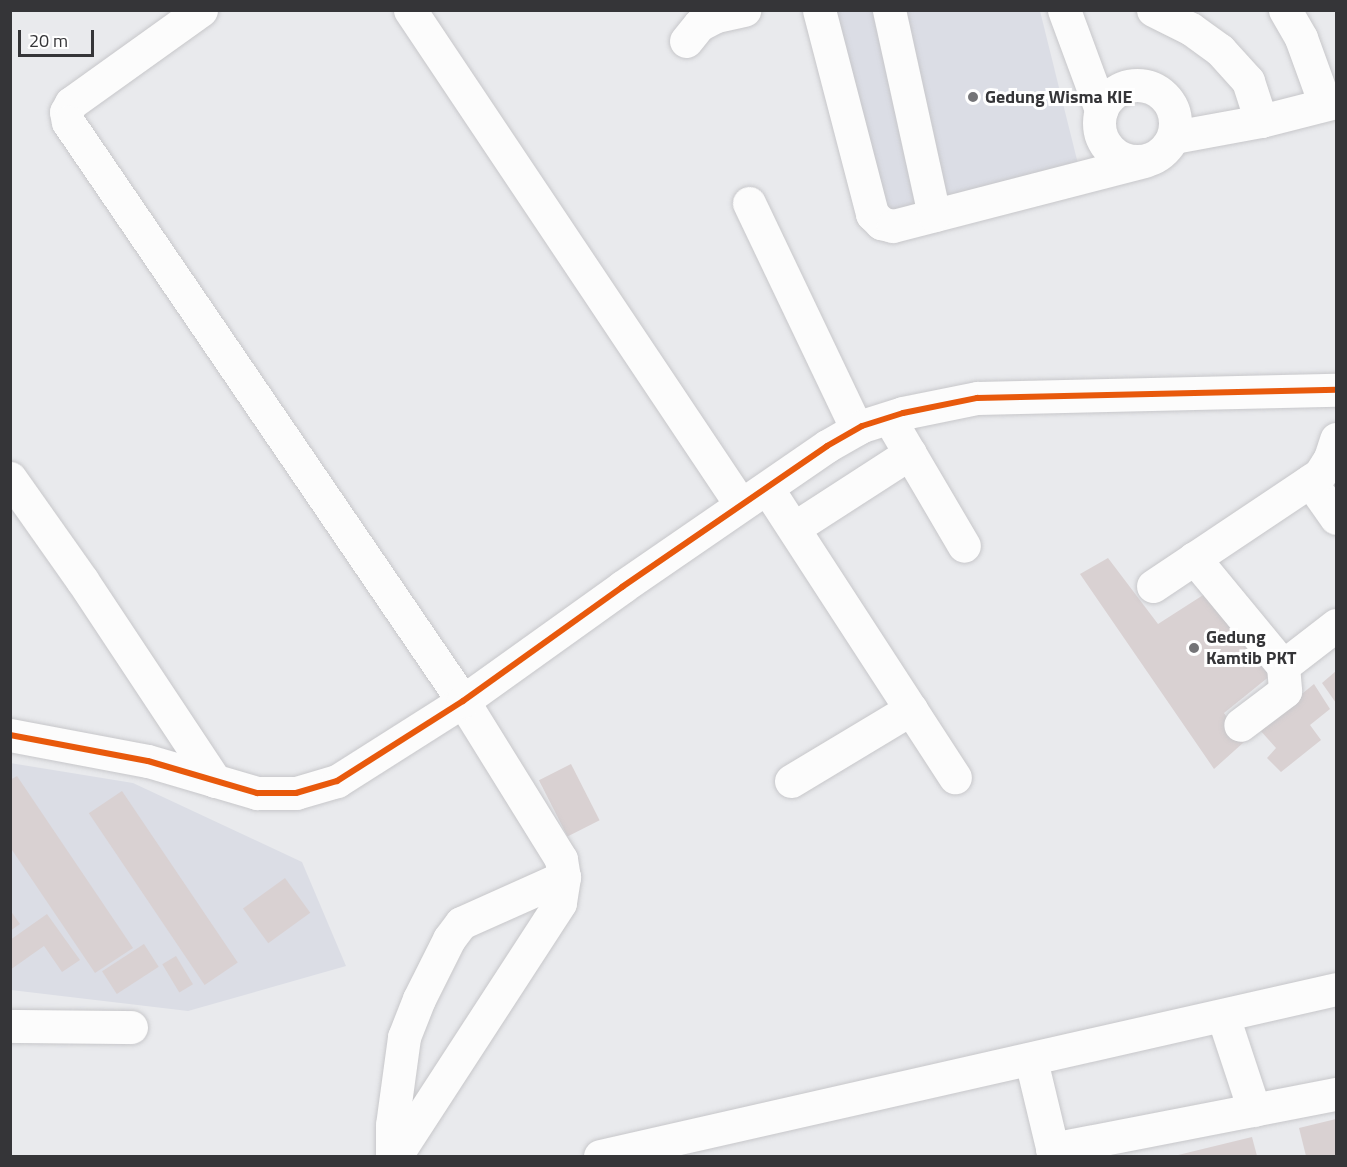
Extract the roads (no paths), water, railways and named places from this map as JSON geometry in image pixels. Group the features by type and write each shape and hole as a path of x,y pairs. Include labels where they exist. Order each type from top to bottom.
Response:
{"street":[{"path":"201,10 71,103 66,112 68,122 463,701 561,859 564,877 560,903 394,1156"},
{"path":"410,10 754,496 794,528 955,777"},
{"path":"686,40 699,25 716,16 744,10"},
{"path":"819,10 872,214 881,223 893,226 1144,161 1162,153 1174,137 1175,117 1167,99 1150,87 1131,85 1113,93 1101,110"},
{"path":"889,10 934,215"},
{"path":"1064,10 1101,110 1099,129 1107,148 1124,159 1144,161"},
{"path":"1153,10 1191,29 1220,50 1248,81 1261,121"},
{"path":"1174,137 1261,121 1331,103 1301,38 1285,10"},
{"path":"749,203 856,429"},
{"path":"10,735 148,760 257,793 296,793 337,781 463,701 555,633 827,446 856,429 889,418 977,398 1336,390"},
{"path":"889,418 964,546"},
{"path":"1153,586 1320,474 1330,458 1336,439"},
{"path":"794,528 910,453"},
{"path":"10,478 82,580 215,781"},
{"path":"1310,481 1336,518"},
{"path":"1194,558 1283,666 1285,691 1240,725"},
{"path":"1283,666 1336,625"},
{"path":"791,781 912,709"},
{"path":"394,1156 397,1083 404,1037 419,999 449,939 461,923 564,877"},
{"path":"600,1156 1336,989"},
{"path":"1223,1016 1254,1110"},
{"path":"10,1026 131,1027"},
{"path":"1031,1060 1053,1153 1336,1094"}],"place":[{"name":"Gedung Wisma KIE","path":"973,97"},
{"name":"Gedung Kamtib PKT","path":"1194,648"}]}
